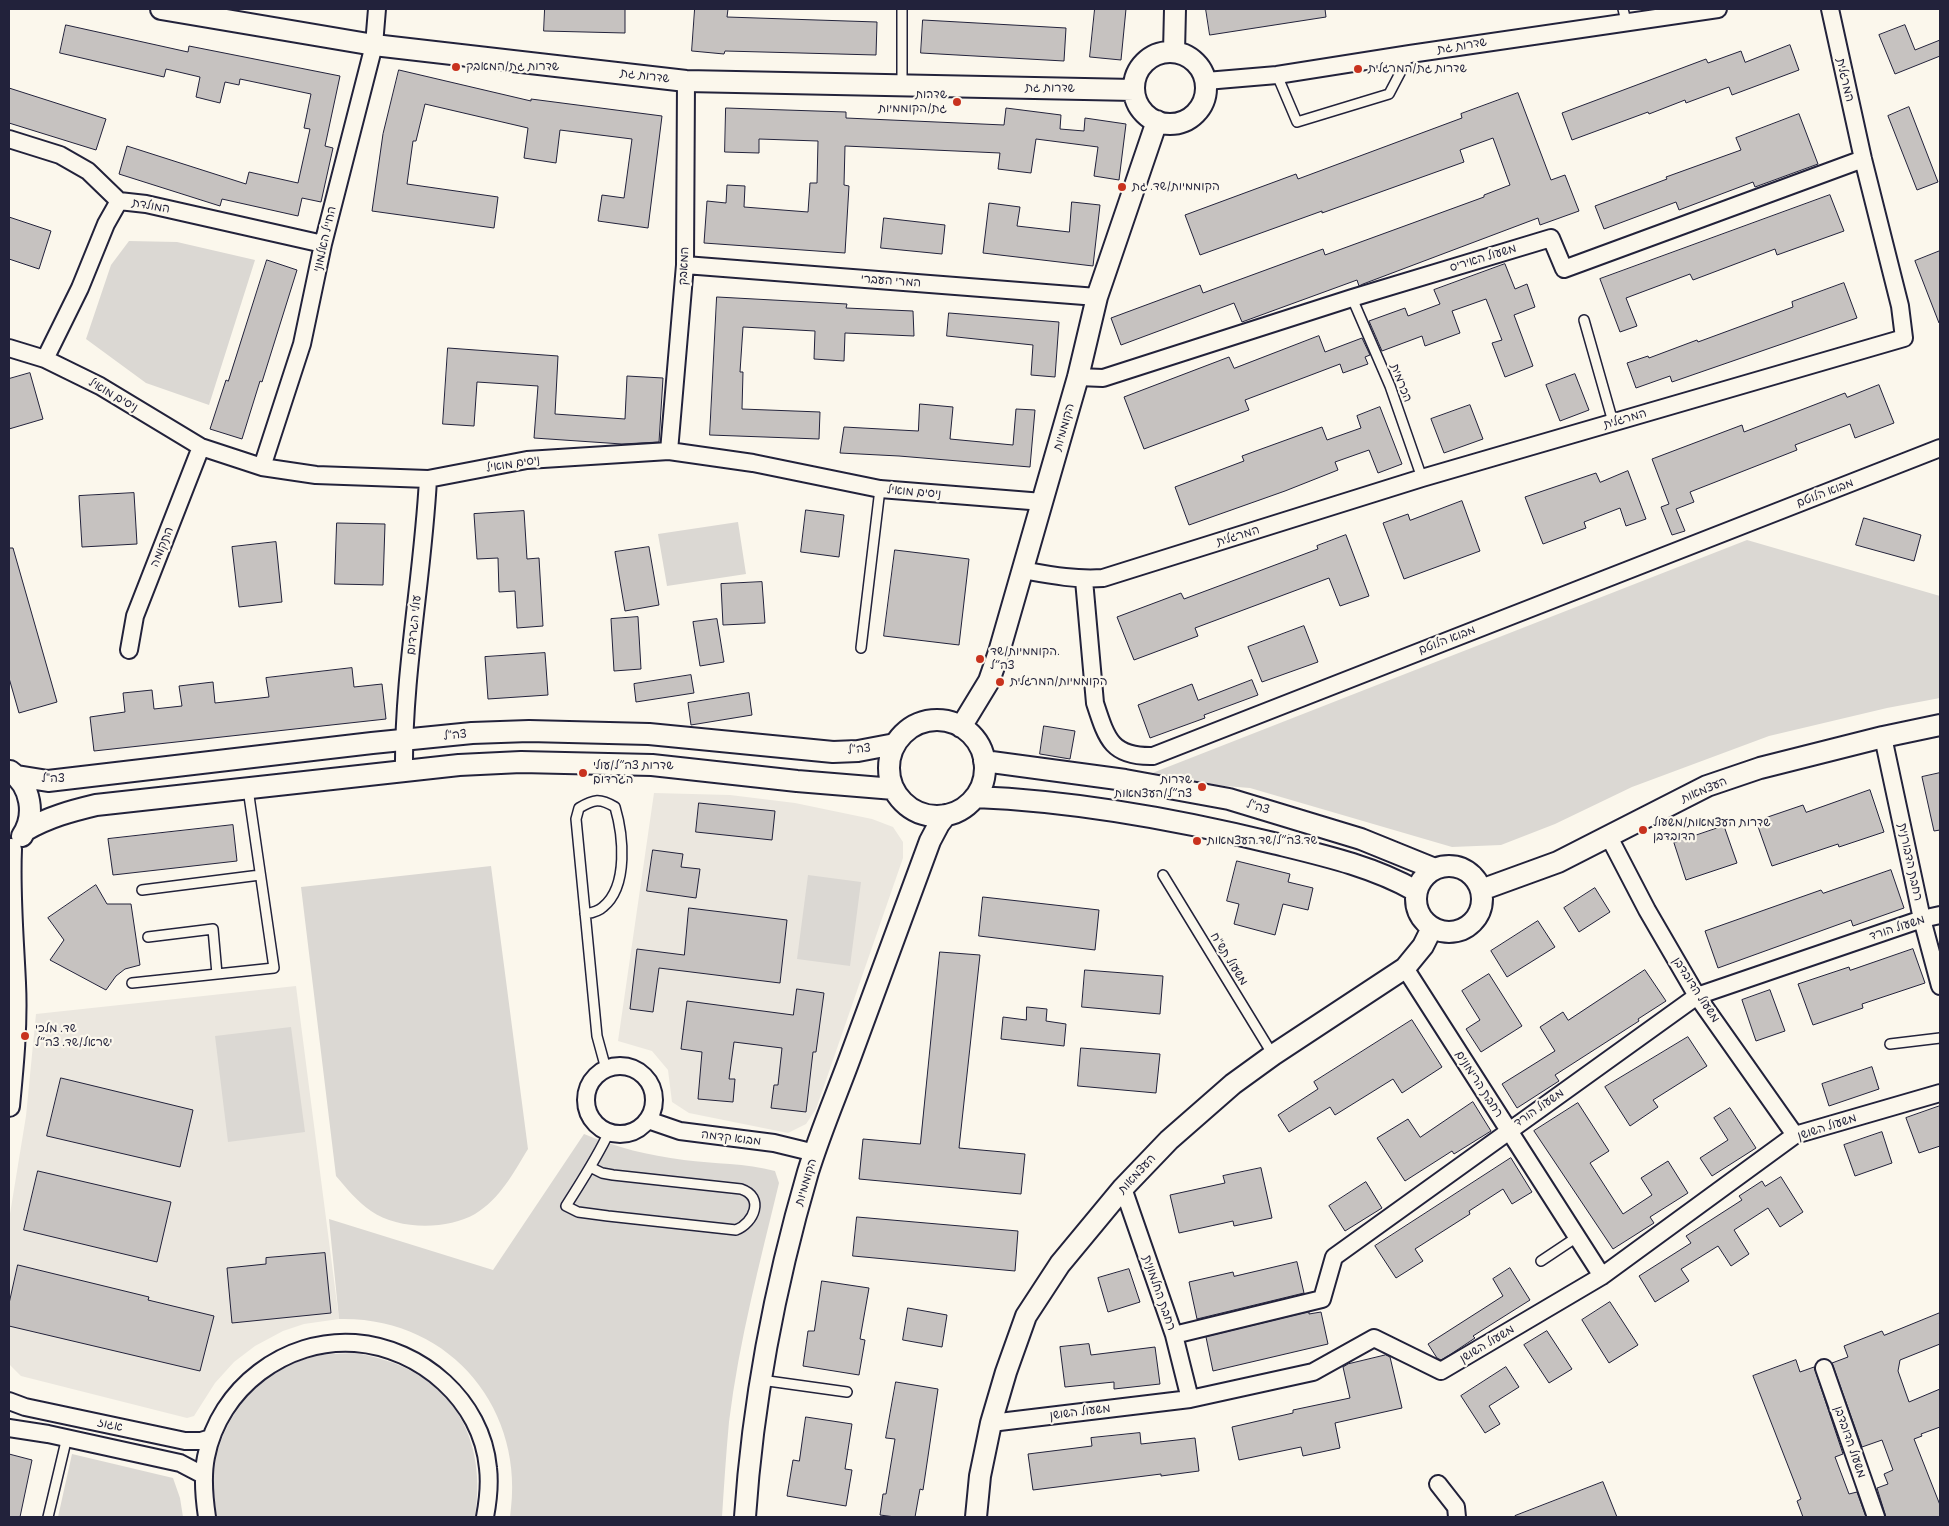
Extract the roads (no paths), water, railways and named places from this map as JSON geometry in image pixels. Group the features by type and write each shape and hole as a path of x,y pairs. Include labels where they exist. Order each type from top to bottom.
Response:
{"street":[{"name":"שדרות גת","path":"160,9 374,45 686,81 1134,90"},
{"name":"החייל האלמוני","path":"262,467 302,344 323,244 374,45 377,9"},
{"path":"1174,9 1174,52"},
{"name":"שדרות גת","path":"1206,81 1277,75 1410,54 1625,15 1718,9"},
{"name":"המרגלית","path":"1022,570 1084,580 1103,578 1422,478 1904,338 1900,306 1863,159 1830,9"},
{"path":"1174,52 1188,56 1195,61 1201,68 1206,81 1204,99 1195,114 1179,123 1165,124 1157,122 1142,111 1137,103 1134,90 1136,74 1145,62 1159,54 1174,52"},
{"name":"המאבק","path":"669,451 685,265 686,81"},
{"name":"הקוממיות","path":"961,727 989,680 1000,652 1078,376 1097,297 1157,122"},
{"path":"9,139 60,155 88,171 120,201"},
{"name":"משעול האיריס","path":"1078,376 1103,378 1352,298 1551,238 1564,269 1863,159"},
{"name":"המולדת","path":"45,359 80,288 106,224 120,201 146,204 323,244"},
{"name":"המרי העברי","path":"685,265 1097,297"},
{"name":"ניסים מואיל","path":"9,348 45,359 100,386 201,447 262,467 316,475 428,479 528,460 669,451 753,463 880,490 1043,502"},
{"name":"התקומה","path":"129,650 135,616 201,447"},
{"name":"מבוא הלוטם","path":"1084,580 1093,685 1102,723 1120,751 1135,756 1154,756 1940,448"},
{"name":"עולי הגרדום","path":"404,770 406,698 428,479"},
{"path":"943,721 961,727 976,741 984,760 983,780 975,797 957,811 946,815 920,813 909,807 900,799 894,789 889,767 890,755 895,744 907,730 924,722 943,721"},
{"name":"העצמאות","path":"1481,890 1558,862 1707,786 1760,768 1940,724"},
{"name":"צה\"ל","path":"13,773 48,781 404,740 472,733 529,731 649,734 833,752 858,751 895,744"},
{"name":"רחבת הדבורנית","path":"1883,737 1922,919 1940,986"},
{"name":"צה\"ל","path":"984,760 1125,780 1229,799 1361,838 1435,869"},
{"path":"26,830 47,818 96,805 404,770 512,762 652,765 797,781 894,789"},
{"path":"9,1106 15,1028 10,849 20,840 26,830 30,816 30,802 25,788 13,773"},
{"path":"975,797 1050,801 1222,830 1375,871 1393,878 1416,891"},
{"name":"הקוממיות","path":"909,807 921,826 922,861"},
{"name":"הקוממיות","path":"745,1517 759,1380 788,1244 815,1153 922,861 938,824 946,815"},
{"name":"משעול הדובדבן","path":"1609,837 1647,910 1697,996 1795,1135"},
{"path":"1454,866 1463,869 1477,881 1481,890 1482,907 1478,916 1466,928 1449,933 1432,928 1425,923 1416,908 1416,891 1420,882 1435,869 1454,866"},
{"name":"משעול הורד","path":"1174,1335 1322,1299 1334,1256 1697,996 1922,919 1940,915"},
{"name":"העצמאות","path":"976,1517 980,1476 991,1423 1006,1372 1026,1316 1060,1264 1123,1188 1169,1140 1234,1084 1274,1055 1405,968 1422,946 1432,928"},
{"name":"רחבת הרימונים","path":"1405,968 1602,1276"},
{"path":"624,1066 635,1070 651,1086 654,1098 653,1109 648,1120 641,1127 623,1134 602,1129 593,1122 587,1112 585,1100 587,1089 593,1079 606,1069 612,1067 624,1066"},
{"name":"משעול השושן","path":"991,1423 1190,1399 1314,1372 1374,1338 1441,1371 1602,1276 1795,1135 1940,1093"},
{"name":"מבוא קדמה","path":"648,1120 680,1132 774,1143 815,1153"},
{"name":"רחבת החלמונית","path":"1123,1188 1174,1335 1190,1399"},
{"path":"207,1517 203,1476 211,1438 233,1397 250,1379 268,1366 293,1353 330,1344 355,1343 380,1347 420,1363 455,1393 467,1409 482,1442 488,1468 489,1496 486,1517"},
{"name":"משעול הדובדבן","path":"1824,1368 1876,1517"},
{"name":"אגוז","path":"9,1402 185,1441 202,1441 211,1438"},
{"name":"אגוז","path":"9,1428 67,1437 180,1463 203,1476"},
{"path":"1438,1484 1456,1507 1458,1517"}],"lane":[{"path":"902,9 902,84"},
{"path":"1277,75 1297,122 1389,94 1410,54"},
{"name":"הכרמית","path":"1352,298 1390,386 1422,478"},
{"path":"1584,320 1613,422"},
{"path":"861,648 880,490"},
{"path":"132,983 274,968 248,789"},
{"path":"585,914 604,907 616,891 620,877 622,861 620,825 615,807 604,801 590,801 579,808 576,819 585,914 597,1036 606,1069"},
{"path":"142,890 260,875"},
{"name":"משעול תש\"ח","path":"1163,876 1274,1055"},
{"path":"148,937 213,929 217,974"},
{"path":"1890,1044 1940,1038"},
{"path":"590,1167 613,1176 749,1191 754,1198 755,1206 746,1226 736,1230 578,1212 566,1206 609,1132"},
{"path":"1541,1261 1577,1237"},
{"path":"759,1380 847,1392"},
{"path":"48,1517 67,1437"}],"place":[{"name":"שדרות גת/המאבק","path":"456,67"},
{"name":"שדרות גת/המרגלית","path":"1358,69"},
{"name":"שדרות גת/הקוממיות","path":"957,102"},
{"name":"הקוממיות/שד. גת","path":"1122,187"},
{"name":"הקוממיות/שד. צה״ל","path":"980,659"},
{"name":"הקוממיות/המרגלית","path":"1000,682"},
{"name":"שדרות צה״ל/עולי הגרדום","path":"583,773"},
{"name":"שדרות צה״ל/העצמאות","path":"1202,787"},
{"name":"שדרות העצמאות/משעול הדובדבן","path":"1643,830"},
{"name":"שד.צה״ל/שד.העצמאות","path":"1197,841"},
{"name":"שד. מלכי ישראל/שד. צה״ל","path":"25,1036"}]}
